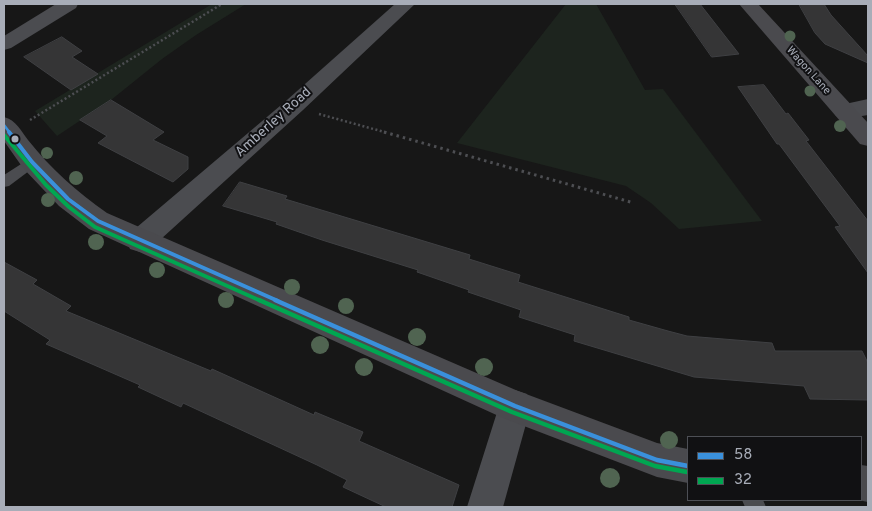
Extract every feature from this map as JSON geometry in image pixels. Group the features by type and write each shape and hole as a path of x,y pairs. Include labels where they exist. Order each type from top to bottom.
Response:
{"street":[{"path":"4,44 69,4"},
{"name":"Amberley Road","path":"140,241 295,105 406,4"},
{"name":"Wagon Lane","path":"748,4 868,138"},
{"path":"844,111 868,108"},
{"path":"7,128 32,162 75,204 98,221 515,406 657,460 687,466"},
{"path":"485,507 515,406"}],"lane":[{"path":"4,182 32,162"}],"path":[{"path":"7,128 222,4"},
{"path":"295,105 332,119 634,203"}],"shaded area":[{"path":"212,4 246,4 196,35 162,59 111,100 57,136 35,111"},
{"path":"566,4 596,4 645,90 663,89 762,221 679,229 651,203 626,186 457,143"}],"building":[{"path":"675,4 700,4 739,54 712,57"},
{"path":"799,4 824,4 831,15 868,56 868,63 825,44 815,33"},
{"path":"62,37 82,51 72,57 98,74 71,90 24,57"},
{"path":"764,85 809,140 806,141 868,221 868,273 835,227 840,226 779,144 777,144 738,87"},
{"path":"111,100 164,132 153,140 188,157 188,169 173,182 98,143 107,136 80,120"},
{"path":"240,182 287,196 285,199 470,255 469,259 520,275 518,282 629,317 629,320 668,331 687,336 772,343 775,351 862,351 868,363 868,400 810,399 804,386 694,377 574,341 575,335 519,317 521,310 468,292 469,290 417,272 418,270 322,240 276,224 277,222 223,206"},
{"path":"4,262 37,280 33,284 71,306 66,311 211,371 212,369 314,415 315,412 363,432 359,441 459,485 452,507 386,507 343,487 347,480 317,465 183,403 181,407 138,387 140,385 46,344 50,340 4,311"}],"transit line":[{"name":"58","path":"4,125 32,162 68,199 98,221 515,406 657,460 687,466"},
{"name":"32","path":"4,135 46,185 69,207 95,227 512,412 655,466 687,472"}]}
